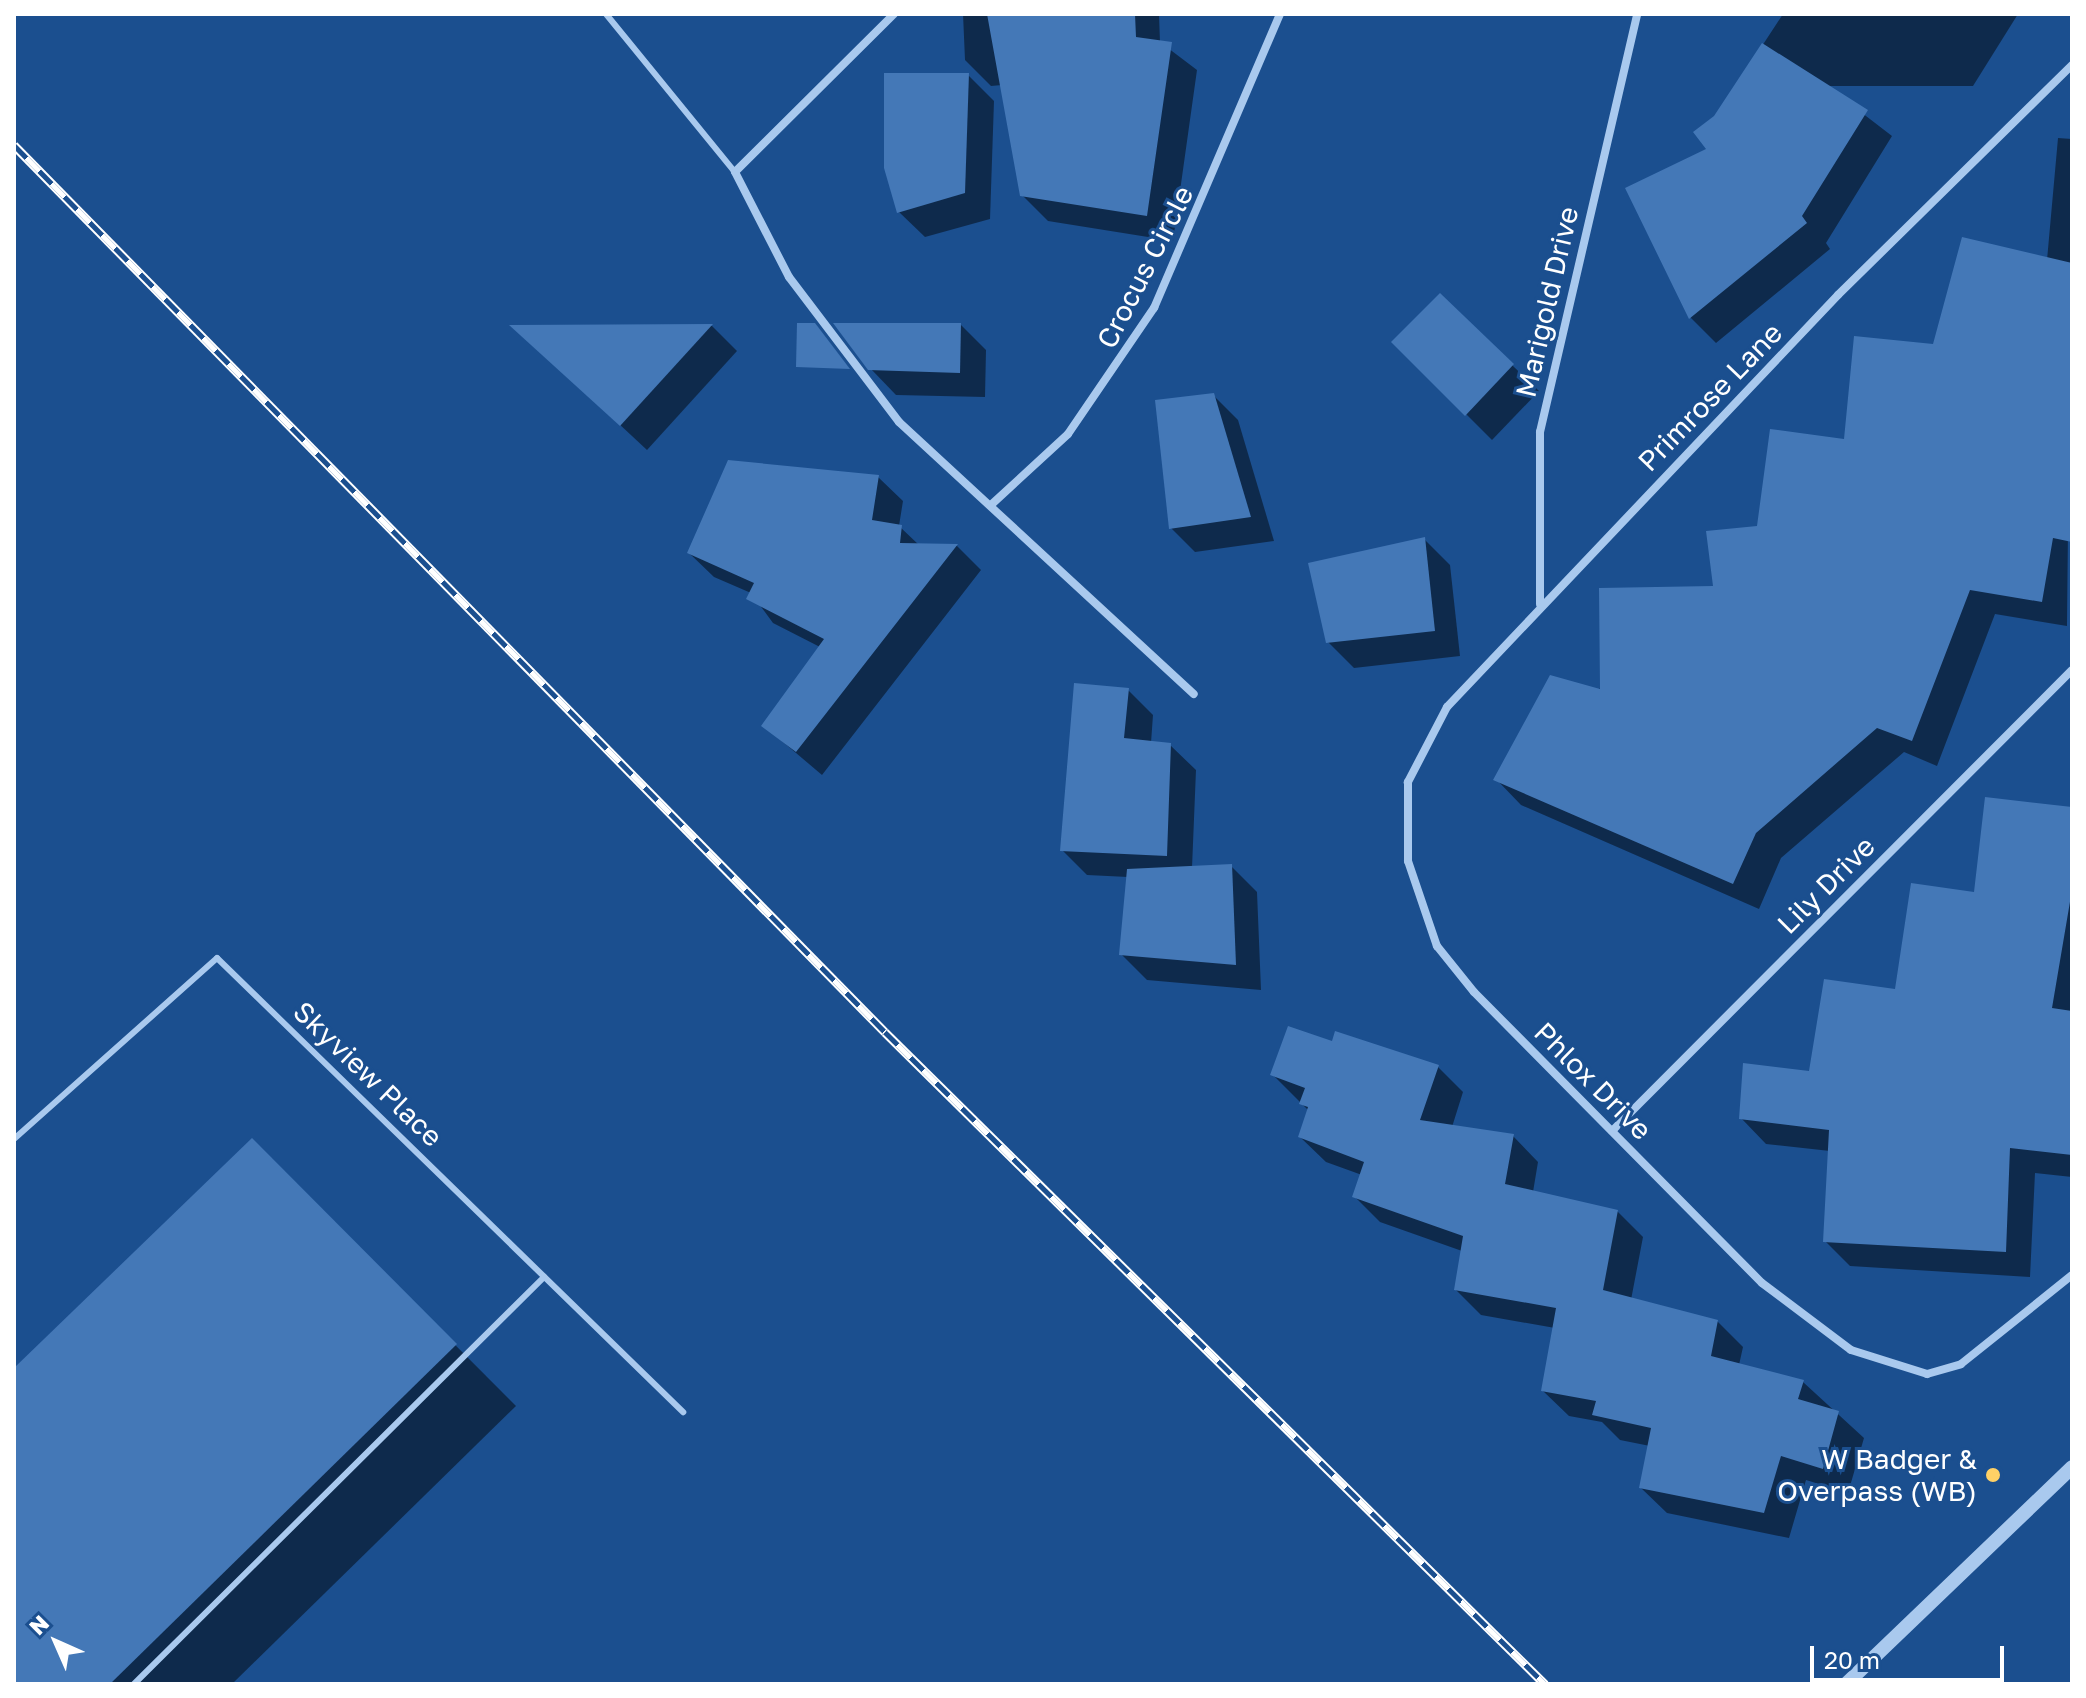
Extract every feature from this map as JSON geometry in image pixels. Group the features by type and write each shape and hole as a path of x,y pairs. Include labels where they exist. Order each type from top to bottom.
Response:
{"street":[{"path":"894,14 735,172 789,277 848,359 899,422 992,504 1194,694"},
{"name":"Crocus Circle","path":"992,504 1068,434 1154,308 1280,14"},
{"name":"Marigold Drive","path":"1540,604 1540,432 1637,14"},
{"name":"Primrose Lane","path":"1408,782 1447,707 1540,604 2072,65"},
{"name":"Lily Drive","path":"1612,1131 2072,670"},
{"name":"Phlox Drive","path":"1408,782 1408,861 1437,946 1612,1131 1762,1283 1851,1350 1927,1374 1961,1364 2072,1275"},
{"path":"1846,1684 2072,1467"}],"lane":[{"path":"606,14 735,172"},
{"name":"Skyview Place","path":"14,1139 217,958 683,1412"},
{"path":"134,1684 544,1277"}],"building":[{"path":"987,14 1135,14 1136,37 1172,42 1147,216 1020,196"},
{"path":"1762,43 1868,110 1802,216 1807,223 1689,319 1625,188 1706,149 1693,132 1714,116"},
{"path":"884,73 969,73 965,193 897,213 884,168"},
{"path":"1962,237 2072,263 2072,542 2053,538 2042,602 1970,590 1912,741 1877,728 1756,833 1733,884 1493,780 1550,675 1600,689 1599,588 1713,586 1706,531 1757,526 1770,429 1844,439 1854,336 1933,344"},
{"path":"1440,293 1514,364 1465,416 1391,342"},
{"path":"797,323 815,323 850,369 796,367"},
{"path":"833,323 961,323 960,373 868,370"},
{"path":"713,324 620,426 509,325"},
{"path":"1214,393 1251,517 1169,529 1155,400"},
{"path":"728,460 879,475 872,520 902,525 900,543 958,544 796,752 761,726 824,639 746,599 754,583 687,553"},
{"path":"1425,537 1435,631 1326,643 1308,563"},
{"path":"1074,683 1129,688 1124,738 1171,743 1167,856 1060,851"},
{"path":"1985,797 2072,807 2072,890 2052,1008 2072,1011 2072,1155 2010,1148 2006,1252 1823,1242 1829,1130 1739,1119 1743,1063 1809,1071 1824,979 1895,989 1911,883 1974,892"},
{"path":"1232,864 1236,965 1119,955 1127,869"},
{"path":"1288,1026 1332,1041 1335,1031 1439,1065 1420,1120 1514,1134 1505,1184 1618,1210 1603,1290 1718,1320 1711,1356 1804,1380 1798,1399 1839,1411 1823,1469 1781,1456 1764,1513 1639,1488 1651,1428 1592,1415 1596,1401 1541,1391 1556,1308 1454,1290 1463,1236 1352,1197 1364,1162 1298,1137 1308,1107 1299,1104 1305,1088 1270,1075"},
{"path":"252,1138 457,1344 110,1684 14,1684 14,1368"}],"railway":[{"path":"14,145 885,1032 1545,1684"}],"place":[{"name":"W Badger & Overpass (WB)","path":"1993,1475"}]}
